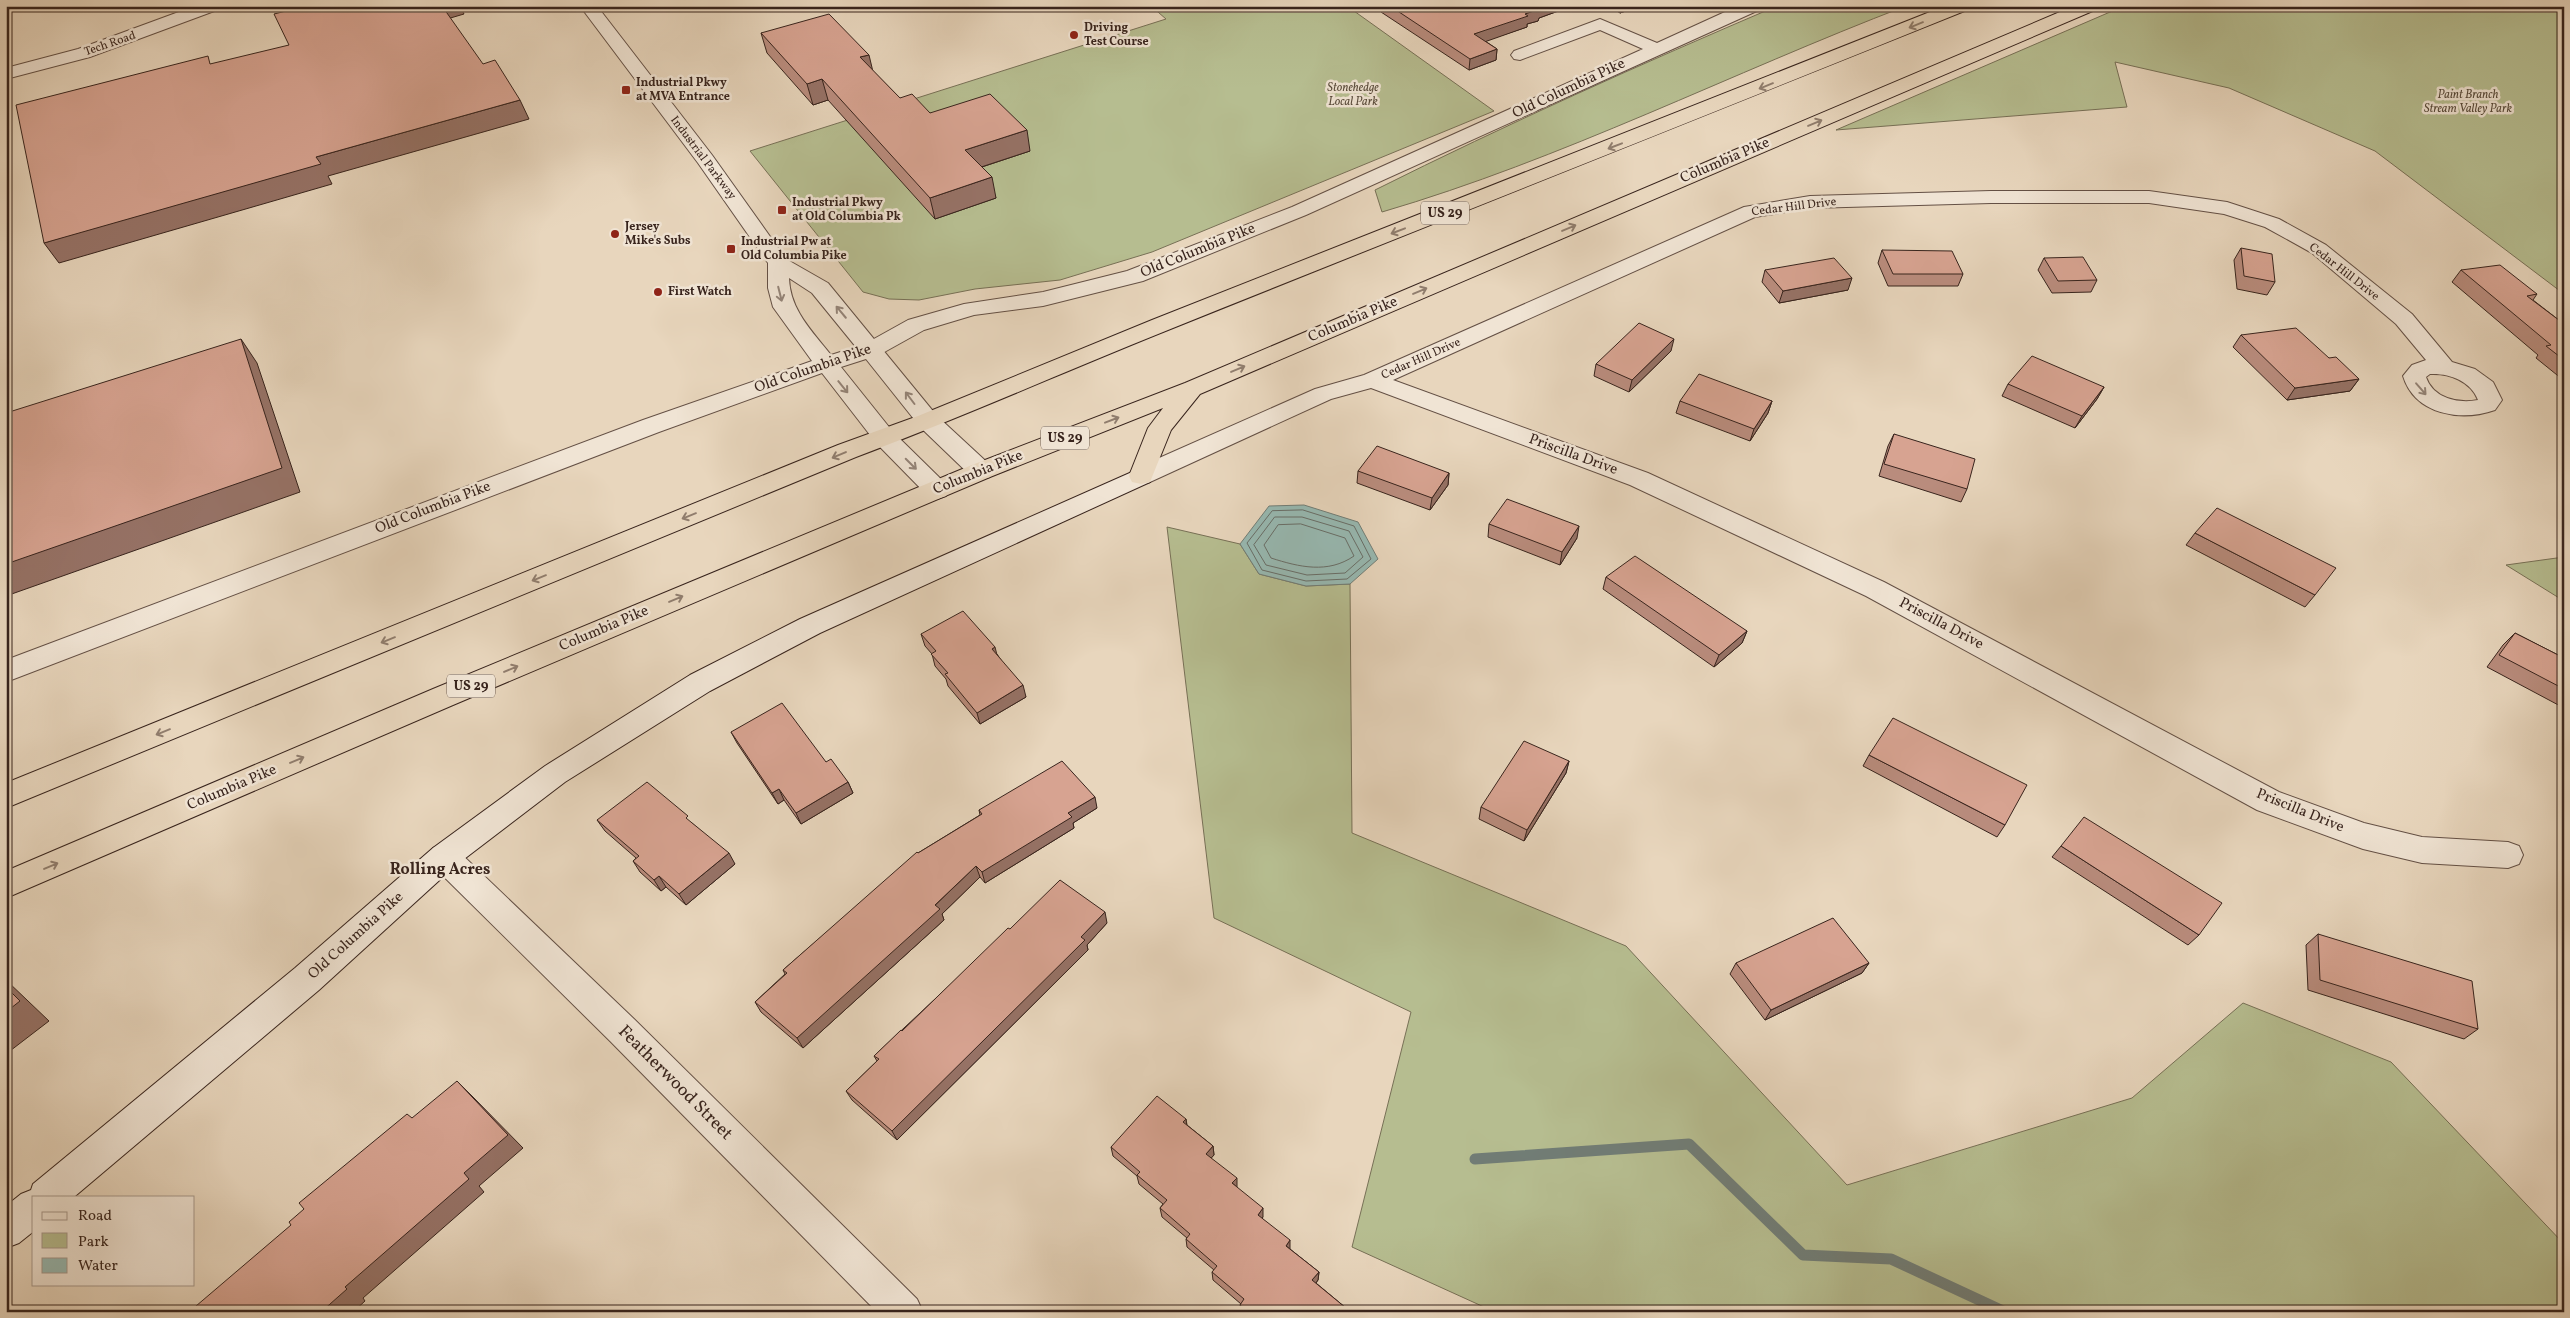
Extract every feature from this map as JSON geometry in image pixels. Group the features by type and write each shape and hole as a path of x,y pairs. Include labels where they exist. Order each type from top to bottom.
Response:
{"highway":[{"name":"US 29","path":"6,796 848,451 929,422 1140,333 1626,142 1961,6"},
{"name":"Columbia Pike","path":"6,885 443,697 981,471 1193,388 2089,6"},
{"path":"1141,476 1160,428 1193,388"}],"street":[{"name":"Tech Road","path":"6,74 84,53 211,6"},
{"name":"Industrial Parkway","path":"588,6 705,159 779,263 820,288 929,422 981,471"},
{"name":"Old Columbia Pike","path":"6,671 389,524 824,364 871,350 916,326 972,309 1043,299 1135,276 1299,211 1753,6"},
{"path":"1520,54 1600,24 1657,49"},
{"name":"Cedar Hill Drive","path":"1141,476 1323,394 1372,380 1751,210 1835,201 2107,196 2184,200 2227,208 2272,222 2319,249 2404,320 2444,367"},
{"path":"779,263 777,290 783,307 824,364 885,438 937,490"},
{"name":"Priscilla Drive","path":"1372,380 1639,479 1875,589 2268,800 2363,836 2422,850 2508,855"},
{"name":"Old Columbia Pike","path":"47,1196 307,979 444,857 555,774 700,683 810,626 1141,476"},
{"name":"Featherwood Street","path":"444,857 622,1030 904,1312"},
{"path":"6,1230 32,1209"}],"green space":[{"name":"Stonehedge Local Park","path":"1151,6 1347,6 1494,111 1152,252 1060,280 975,289 919,300 889,299 863,292 750,151 1166,19"},
{"path":"1777,6 1906,6 1516,167 1382,212 1375,190 1574,95"},
{"name":"Paint Branch Stream Valley Park","path":"2124,6 2564,6 2564,294 2375,151 2229,88 2115,62 2127,107 1836,130"},
{"path":"1167,527 1240,544 1259,574 1306,586 1350,584 1352,833 1626,946 1847,1185 2132,1098 2243,1003 2391,1062 2564,1244 2564,1312 1495,1312 1352,1247 1411,1012 1214,918"},
{"path":"2564,557 2564,601 2506,565"}],"water":[{"path":"1304,505 1358,522 1378,559 1350,584 1306,586 1259,574 1240,544 1269,506"}],"building":[{"path":"306,6 442,6 483,64 495,60 520,100 316,157 321,164 44,243 16,105 208,56 210,64 289,45 274,14"},
{"path":"1390,6 1540,6 1536,8 1540,9 1525,14 1528,16 1474,34 1497,49 1470,59"},
{"path":"829,14 869,55 860,57 900,98 912,94 930,113 990,94 1027,130 965,150 992,177 930,198 822,79 807,84 761,33"},
{"path":"2241,248 2272,254 2275,282 2244,276"},
{"path":"1882,250 1952,251 1963,274 1893,274"},
{"path":"2083,257 2097,280 2058,281 2044,258"},
{"path":"1834,258 1852,278 1783,291 1765,270"},
{"path":"2500,265 2537,294 2527,296 2564,324 2564,360 2546,346 2551,345 2461,270"},
{"path":"1639,323 1674,339 1632,380 1596,364"},
{"path":"2296,328 2329,358 2336,357 2359,379 2295,388 2241,335"},
{"path":"241,339 282,468 6,564 6,413"},
{"path":"2032,356 2104,387 2082,416 2008,384"},
{"path":"1699,374 1772,401 1754,429 1680,401"},
{"path":"1894,434 1975,459 1967,489 1884,464"},
{"path":"1377,446 1449,473 1432,498 1358,471"},
{"path":"1507,499 1579,526 1562,552 1489,524"},
{"path":"2217,508 2336,568 2315,595 2195,533"},
{"path":"1635,556 1747,631 1719,655 1606,577"},
{"path":"963,611 995,647 992,649 1023,685 977,713 945,674 948,673 931,654 936,651 921,634"},
{"path":"2515,633 2564,658 2564,689 2499,655"},
{"path":"782,703 826,762 831,759 848,782 796,813 779,789 772,793 731,732"},
{"path":"1893,718 2027,785 2005,825 1869,755"},
{"path":"1524,741 1569,761 1527,830 1481,807"},
{"path":"1062,761 1095,797 1068,813 1072,817 982,872 976,866 935,905 940,909 797,1038 755,1002 787,973 783,970 917,852 982,814 979,810"},
{"path":"647,782 688,816 686,818 729,853 679,894 659,876 654,880 633,861 639,856 597,820"},
{"path":"2084,817 2222,903 2199,935 2061,846"},
{"path":"1060,880 1105,912 1081,937 1085,940 892,1131 846,1091 879,1059 874,1056"},
{"path":"1833,918 1869,963 1771,1010 1736,963"},
{"path":"2318,934 2472,981 2478,1029 2320,980"},
{"path":"6,987 20,1001 6,1012"},
{"path":"457,1081 508,1135 464,1173 469,1179 345,1287 347,1289 321,1312 189,1312 291,1225 289,1222 304,1209 299,1203 407,1114 412,1118"},
{"path":"1157,1096 1186,1119 1183,1122 1213,1146 1206,1154 1237,1178 1232,1183 1263,1208 1258,1215 1290,1240 1286,1246 1319,1272 1312,1280 1346,1308 1343,1312 1248,1312 1240,1305 1244,1299 1212,1272 1217,1266 1186,1239 1190,1234 1160,1208 1167,1200 1137,1175 1140,1172 1111,1147"}],"waterway":[{"path":"1475,1159 1689,1144 1803,1255 1891,1259 2005,1312"}],"place":[{"name":"Driving Test Course","path":"1074,35"},
{"name":"Industrial Pkwy at MVA Entrance","path":"626,90"},
{"name":"Industrial Pkwy at Old Columbia Pk","path":"782,210"},
{"name":"Jersey Mike's Subs","path":"615,234"},
{"name":"Industrial Pw at Old Columbia Pike","path":"731,249"},
{"name":"First Watch","path":"658,292"}],"district":[{"name":"Rolling Acres","path":"440,870"}]}
